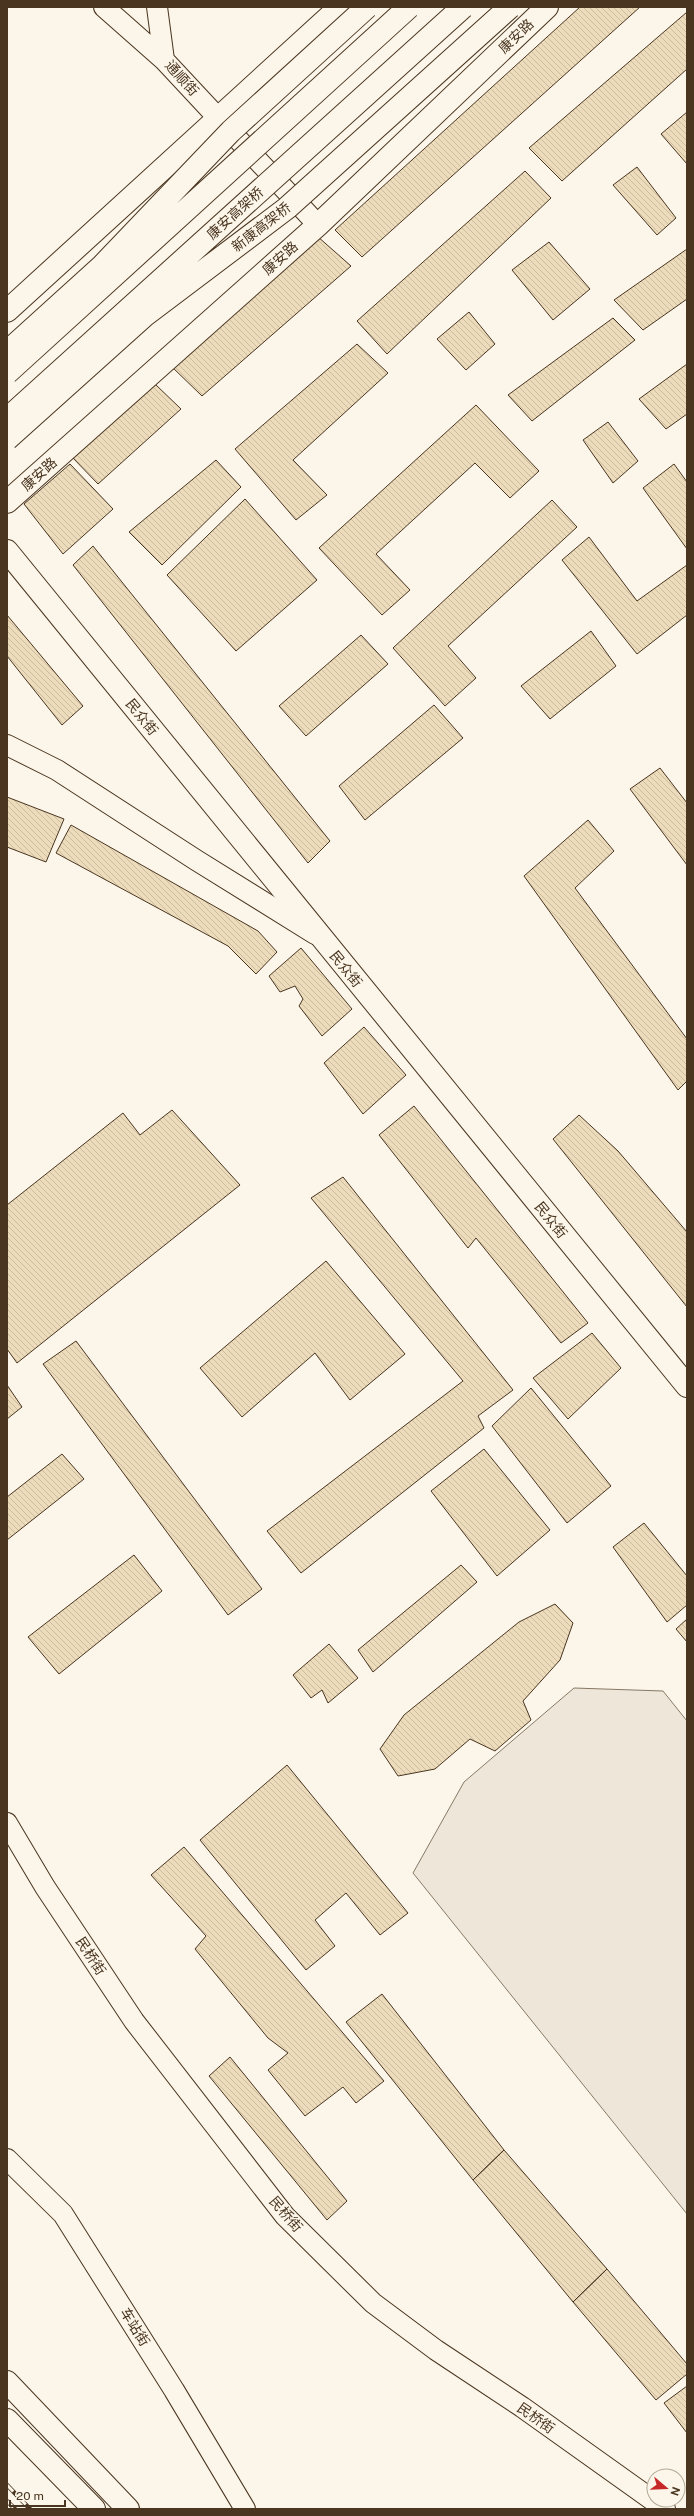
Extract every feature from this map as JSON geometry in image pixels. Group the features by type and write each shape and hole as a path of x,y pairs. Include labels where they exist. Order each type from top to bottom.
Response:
{"main road":[{"path":"7,311 340,7"},
{"path":"7,352 101,267 231,130 367,7"},
{"path":"7,373 409,7"},
{"name":"康安高架桥","path":"7,419 463,7"},
{"name":"新康高架桥","path":"7,439 144,316 287,208 510,7"},
{"name":"康安路","path":"7,502 318,225 547,7"},
{"name":"民众街","path":"7,551 687,1386"},
{"path":"7,2382 128,2509"},
{"path":"7,2420 94,2509"}],"street":[{"path":"104,7 164,60"},
{"name":"通顺街","path":"157,7 164,60 219,117 318,225"},
{"path":"7,745 58,770 196,860 319,936"},
{"name":"民桥街","path":"7,1823 45,1886 134,2021 285,2216 373,2303 436,2350 522,2407 664,2509"},
{"name":"车站街","path":"7,2159 63,2214 174,2390 245,2509"}],"shaded area":[{"path":"574,1688 663,1691 687,1721 687,2214 413,1873 464,1782"}],"building":[{"path":"580,7 640,7 362,257 335,230"},
{"path":"687,12 687,69 562,181 529,148"},
{"path":"687,112 687,164 661,134"},
{"path":"637,167 676,218 657,235 613,185"},
{"path":"525,171 551,198 387,354 357,321"},
{"path":"317,236 351,266 202,396 171,366"},
{"path":"549,242 590,289 553,320 512,270"},
{"path":"687,249 687,299 643,330 614,300"},
{"path":"469,312 495,344 466,370 437,339"},
{"path":"613,318 635,340 532,421 508,395"},
{"path":"357,344 388,373 293,460 327,495 296,520 235,449"},
{"path":"687,364 687,414 666,429 639,399"},
{"path":"155,384 181,409 98,484 72,457"},
{"path":"476,405 539,471 510,498 475,463 376,554 410,590 382,615 319,548"},
{"path":"608,422 638,461 613,483 583,440"},
{"path":"216,460 241,487 162,565 129,532"},
{"path":"70,464 113,509 63,554 24,504"},
{"path":"674,464 687,482 687,549 643,488"},
{"path":"245,499 317,580 236,651 167,575"},
{"path":"552,500 577,527 448,646 476,678 445,706 393,648"},
{"path":"589,537 637,601 687,565 687,615 637,654 562,560"},
{"path":"93,546 330,841 308,863 73,565"},
{"path":"7,615 83,706 62,725 7,656"},
{"path":"591,631 616,666 550,719 521,686"},
{"path":"361,635 388,664 306,736 279,706"},
{"path":"434,705 463,738 365,820 339,786"},
{"path":"660,768 687,803 687,865 630,789"},
{"path":"7,797 64,819 46,862 7,847"},
{"path":"588,820 614,851 575,888 687,1039 687,1081 678,1090 524,876"},
{"path":"71,825 258,931 277,952 256,974 228,946 56,853"},
{"path":"301,948 352,1009 322,1036 299,1006 303,999 295,986 280,992 269,976"},
{"path":"364,1027 406,1075 363,1114 324,1063"},
{"path":"414,1106 588,1323 561,1343 476,1238 468,1248 379,1135"},
{"path":"172,1110 240,1185 17,1363 7,1349 7,1205 123,1113 140,1135"},
{"path":"579,1115 618,1151 687,1232 687,1307 553,1139"},
{"path":"343,1177 513,1390 478,1416 484,1428 301,1573 267,1531 463,1381 311,1198"},
{"path":"326,1261 405,1354 350,1400 315,1353 242,1417 200,1368"},
{"path":"592,1333 621,1368 568,1419 533,1378"},
{"path":"76,1341 262,1589 228,1615 43,1364"},
{"path":"7,1385 22,1407 7,1419"},
{"path":"531,1388 611,1486 567,1523 492,1426"},
{"path":"484,1449 550,1530 497,1576 431,1491"},
{"path":"62,1454 84,1479 7,1540 7,1497"},
{"path":"644,1523 687,1576 687,1605 667,1622 613,1547"},
{"path":"134,1555 162,1591 59,1674 28,1637"},
{"path":"461,1565 477,1582 373,1672 358,1650"},
{"path":"555,1604 573,1623 560,1660 523,1701 531,1720 495,1751 470,1739 435,1769 398,1776 380,1749 404,1715 519,1622"},
{"path":"687,1619 687,1642 676,1629"},
{"path":"329,1644 358,1678 328,1703 322,1690 311,1698 293,1675"},
{"path":"287,1765 408,1913 380,1935 346,1893 315,1920 335,1946 306,1970 200,1840"},
{"path":"184,1847 384,2081 356,2103 343,2087 305,2116 268,2070 288,2053 268,2038 195,1949 206,1936 151,1875"},
{"path":"382,1994 504,2150 473,2180 346,2022"},
{"path":"230,2057 347,2201 327,2220 209,2076"},
{"path":"504,2150 607,2269 573,2302 473,2180"},
{"path":"607,2269 687,2364 687,2374 656,2400 573,2302"},
{"path":"687,2386 687,2433 664,2403"}],"railway":[{"path":"7,2485 30,2509"},
{"path":"7,2501 15,2509"}]}
